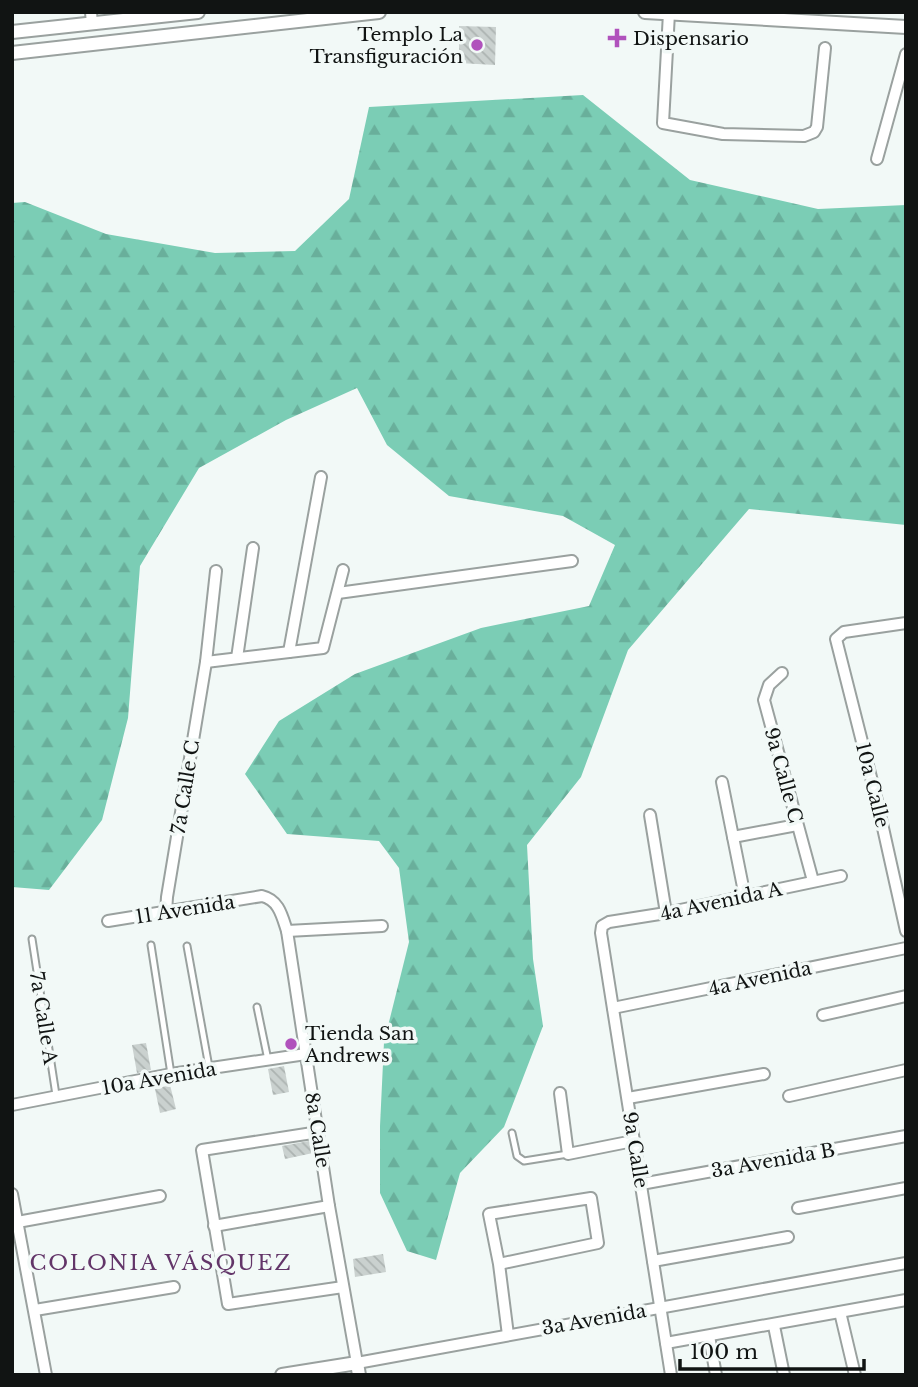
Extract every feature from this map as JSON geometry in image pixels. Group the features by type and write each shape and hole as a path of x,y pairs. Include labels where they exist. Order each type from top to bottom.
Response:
{"street":[{"path":"12,32 92,18 198,12"},
{"path":"12,53 379,12"},
{"path":"645,12 906,27"},
{"path":"669,13 663,123 723,134 804,136 814,132 817,127 825,48"},
{"path":"877,159 906,54"},
{"path":"289,652 321,477"},
{"path":"237,658 253,548"},
{"path":"338,593 572,561"},
{"path":"206,662 323,648 343,570"},
{"name":"7a Calle C","path":"166,913 206,662 216,571"},
{"name":"10a Calle","path":"905,927 877,801 836,639 844,632 906,623"},
{"name":"9a Calle C","path":"782,673 769,685 764,700 813,881"},
{"path":"722,782 745,897"},
{"path":"650,815 666,913"},
{"path":"733,837 797,825"},
{"name":"4a Avenida A","path":"602,926 610,922 666,913 841,876"},
{"name":"11 Avenida","path":"108,921 262,896"},
{"name":"8a Calle","path":"262,896 271,898 279,908 287,931 329,1206 358,1369"},
{"path":"287,931 382,926"},
{"name":"9a Calle","path":"602,926 600,933 671,1375"},
{"name":"4a Avenida","path":"613,1008 906,948"},
{"path":"822,1015 906,996"},
{"name":"10a Avenida","path":"12,1105 172,1074 306,1054"},
{"path":"789,1096 906,1070"},
{"path":"628,1098 764,1074"},
{"path":"560,1093 568,1154 633,1141"},
{"path":"319,1132 202,1150 228,1304 343,1287"},
{"name":"3a Avenida B","path":"641,1184 906,1136"},
{"path":"798,1208 906,1188"},
{"path":"12,1194 15,1223 35,1310 46,1375"},
{"path":"15,1223 160,1196"},
{"path":"499,1264 598,1244 592,1198 489,1214 499,1264 508,1335"},
{"path":"214,1226 329,1206"},
{"path":"653,1261 788,1237"},
{"name":"3a Avenida","path":"288,1374 358,1369 508,1335 906,1263"},
{"path":"35,1310 174,1287"},
{"path":"666,1343 774,1326 906,1300"},
{"path":"840,1312 855,1375"},
{"path":"774,1326 784,1375"},
{"path":"709,1336 716,1375"}],"lane":[{"name":"7a Calle A","path":"32,939 56,1097"},
{"path":"151,945 172,1074"},
{"path":"187,946 209,1069"},
{"path":"257,1007 268,1060"},
{"path":"512,1133 517,1156 524,1161 568,1154"}],"green space":[{"path":"583,95 690,180 818,209 906,205 906,525 749,509 628,650 581,777 527,845 533,959 543,1026 504,1127 460,1173 436,1260 407,1251 380,1193 384,1042 409,942 399,868 379,841 287,834 245,774 279,721 355,674 481,628 589,606 615,545 563,516 449,496 387,445 357,388 286,420 199,468 140,566 128,718 102,820 49,890 12,887 12,203 25,202 106,234 215,253 295,251 349,199 369,107"}],"building":[{"name":"Templo La Transfiguración","path":"459,26 496,27 495,65 459,63"},
{"path":"146,1043 151,1070 137,1073 132,1045"},
{"path":"284,1066 289,1092 273,1095 268,1069"},
{"path":"170,1085 176,1109 160,1113 155,1089"},
{"path":"309,1141 313,1153 285,1159 282,1146"},
{"path":"383,1254 386,1272 355,1277 353,1259"}],"place":[{"name":"Dispensario","path":"617,38"},
{"name":"Templo La Transfiguración","path":"477,45"},
{"name":"Tienda San Andrews","path":"291,1044"}],"district":[{"name":"COLONIA VÁSQUEZ","path":"161,1263"}]}
